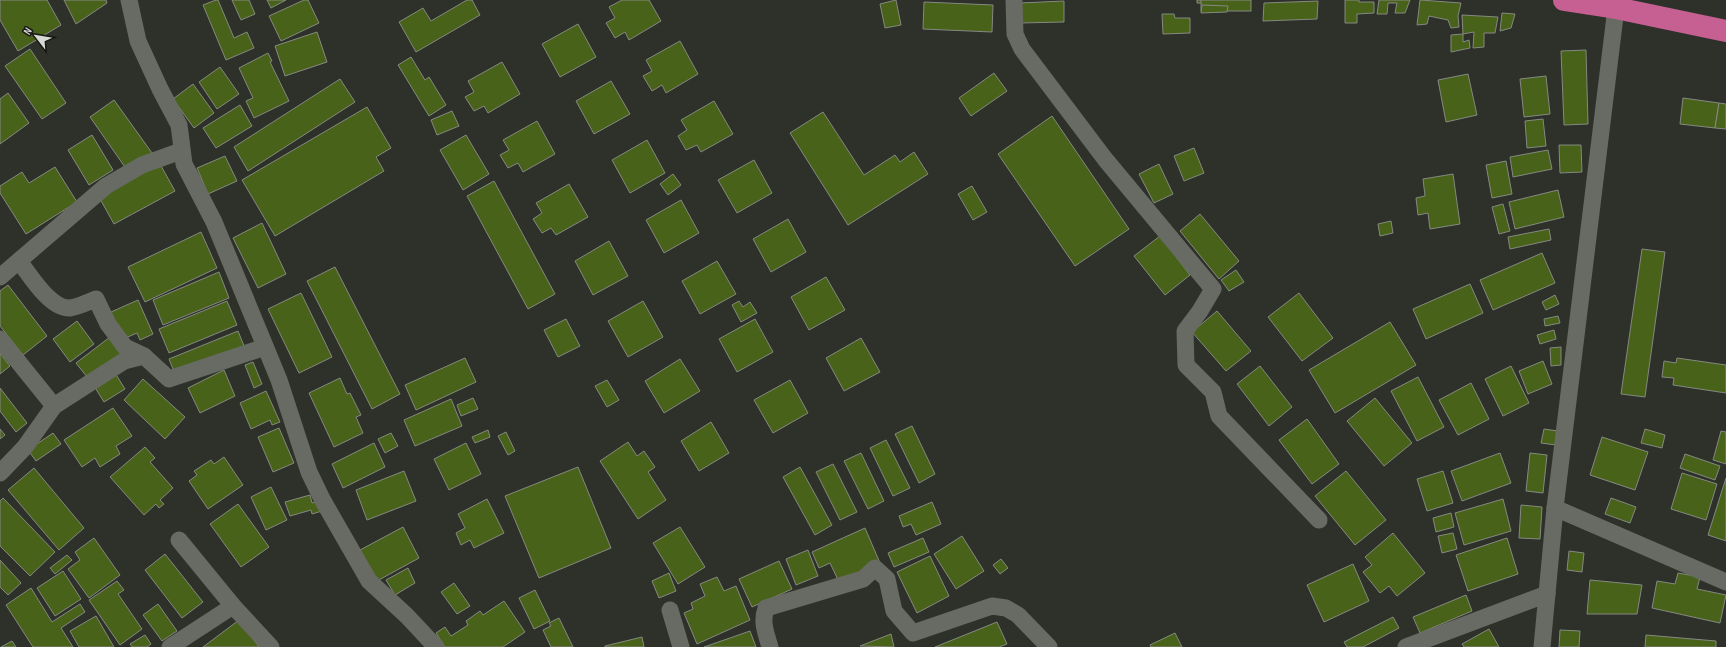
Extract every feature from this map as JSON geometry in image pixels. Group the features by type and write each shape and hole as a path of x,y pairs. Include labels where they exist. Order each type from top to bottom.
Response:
{"highway":[{"path":"1564,0 1616,8 1726,31"}],"street":[{"path":"129,0 138,41 160,89 179,125 181,151 184,164 214,222 279,380 309,472 322,499 369,582 407,616 436,647"},
{"path":"1014,0 1015,34 1022,49 1110,164 1213,289 1200,311 1185,331 1186,365 1213,392 1219,416 1319,520"},
{"path":"1542,647 1555,508 1616,8"},
{"path":"0,277 106,186 142,165 181,151"},
{"path":"19,261 46,296 59,306 69,308 96,299 108,324 125,347 144,356 170,379 265,347"},
{"path":"0,339 54,406"},
{"path":"0,474 25,447 54,406 124,361 144,356"},
{"path":"1555,508 1726,582"},
{"path":"179,540 233,606 271,647"},
{"path":"770,647 763,624 763,616 766,608 863,578 876,568 886,579 894,611 913,633 992,606 1006,608 1018,615 1049,647"},
{"path":"1406,647 1547,594"},
{"path":"170,647 233,606"},
{"path":"670,610 681,647"}],"building":[{"path":"0,0 47,0 61,25 18,51 0,20"},
{"path":"64,0 106,0 107,3 76,24"},
{"path":"218,0 234,38 247,32 254,48 226,60 203,5"},
{"path":"232,0 249,0 255,14 241,20"},
{"path":"267,0 286,0 271,8"},
{"path":"304,0 308,0 319,23 281,41 269,16"},
{"path":"467,0 472,0 480,15 416,52 399,22 423,8 431,21"},
{"path":"622,0 649,0 661,21 629,40 625,32 615,38 606,23 615,18 609,7"},
{"path":"896,0 901,25 885,28 880,4"},
{"path":"1197,0 1229,0 1228,4 1197,3"},
{"path":"1201,0 1251,0 1251,11 1201,11"},
{"path":"1345,0 1374,2 1374,13 1357,14 1357,23 1345,23"},
{"path":"1379,0 1410,0 1405,13 1395,13 1397,3 1388,3 1387,14 1377,14"},
{"path":"1420,0 1461,3 1458,16 1459,27 1451,28 1448,20 1429,16 1427,24 1417,25"},
{"path":"1064,1 1064,22 1020,23 1020,3"},
{"path":"1318,1 1317,19 1263,21 1264,3"},
{"path":"924,2 993,5 992,32 923,29"},
{"path":"1202,5 1228,6 1227,12 1201,13"},
{"path":"1502,13 1515,14 1511,28 1500,31"},
{"path":"1162,14 1174,14 1175,18 1190,18 1190,33 1163,34"},
{"path":"1462,15 1498,17 1495,33 1484,33 1484,47 1473,48 1474,32 1463,34"},
{"path":"578,24 596,57 560,77 542,44"},
{"path":"317,32 327,62 285,76 275,46"},
{"path":"1463,34 1463,42 1469,40 1470,48 1451,52 1451,35"},
{"path":"680,41 698,74 666,93 662,85 652,91 643,76 652,71 646,60"},
{"path":"30,49 66,103 42,119 5,66"},
{"path":"1586,50 1588,124 1564,125 1561,51"},
{"path":"268,53 272,61 270,62 289,101 254,118 246,101 253,98 239,68"},
{"path":"411,57 425,80 429,77 446,105 429,116 398,65"},
{"path":"502,62 520,94 488,113 484,106 474,111 465,97 474,92 468,81"},
{"path":"220,67 239,94 217,109 199,82"},
{"path":"994,73 1007,91 971,116 959,98"},
{"path":"1468,74 1477,115 1446,122 1438,80"},
{"path":"1546,76 1550,114 1524,117 1520,79"},
{"path":"340,79 355,102 248,171 234,147"},
{"path":"611,81 630,114 594,134 576,101"},
{"path":"193,84 214,113 194,128 173,99"},
{"path":"8,93 29,123 0,144 0,99"},
{"path":"1683,98 1719,103 1715,128 1680,124"},
{"path":"114,100 152,153 127,170 90,117"},
{"path":"714,101 733,134 701,152 697,145 686,150 678,136 687,130 681,120"},
{"path":"1719,103 1726,104 1726,129 1715,128"},
{"path":"240,105 252,126 216,148 203,128"},
{"path":"367,107 391,148 376,157 384,171 275,236 242,180"},
{"path":"452,111 459,126 437,135 431,120"},
{"path":"823,112 864,175 895,155 900,162 914,152 928,174 848,225 790,133"},
{"path":"1052,116 1129,229 1075,266 998,154"},
{"path":"1543,119 1546,146 1527,148 1525,121"},
{"path":"537,121 555,154 523,172 518,163 508,168 500,155 509,150 503,140"},
{"path":"92,135 113,170 89,185 68,150"},
{"path":"466,135 489,174 463,190 440,150"},
{"path":"647,140 665,173 630,193 612,160"},
{"path":"1559,145 1581,145 1582,172 1560,173"},
{"path":"1194,148 1204,173 1184,181 1174,156"},
{"path":"1548,150 1552,169 1513,177 1510,157"},
{"path":"225,156 237,181 208,194 197,168"},
{"path":"754,160 772,193 737,213 718,180"},
{"path":"1506,161 1512,194 1492,198 1486,165"},
{"path":"160,164 175,191 114,224 99,197"},
{"path":"1159,164 1173,194 1154,203 1139,174"},
{"path":"55,167 77,202 26,234 0,193 0,186 22,172 29,183"},
{"path":"673,174 681,185 668,195 660,184"},
{"path":"1453,174 1460,224 1430,229 1428,213 1418,215 1416,198 1425,196 1423,179"},
{"path":"494,181 555,294 528,309 467,196"},
{"path":"569,184 588,217 556,235 551,228 542,233 533,219 542,213 536,203"},
{"path":"972,186 987,212 973,220 958,194"},
{"path":"1558,190 1564,217 1515,229 1509,202"},
{"path":"681,200 699,233 664,253 646,220"},
{"path":"1503,204 1510,231 1499,234 1492,207"},
{"path":"1200,214 1239,261 1219,279 1180,231"},
{"path":"788,219 806,252 771,272 753,239"},
{"path":"1391,221 1393,233 1380,236 1378,224"},
{"path":"262,223 286,274 258,288 233,238"},
{"path":"1549,229 1551,240 1510,249 1508,237"},
{"path":"201,232 217,268 145,302 128,267"},
{"path":"1160,236 1190,275 1165,295 1134,256"},
{"path":"609,241 628,276 593,295 575,261"},
{"path":"1642,249 1665,252 1645,397 1621,394"},
{"path":"1542,253 1555,283 1493,310 1480,280"},
{"path":"717,261 736,294 700,314 682,281"},
{"path":"335,267 400,394 372,409 307,281"},
{"path":"1236,270 1244,282 1229,291 1221,280"},
{"path":"219,272 229,298 163,325 153,300"},
{"path":"826,277 845,310 809,330 791,297"},
{"path":"1470,284 1483,313 1426,339 1413,309"},
{"path":"8,285 47,336 23,355 0,326 0,291"},
{"path":"301,293 332,357 299,373 268,309"},
{"path":"1299,293 1333,338 1302,361 1268,317"},
{"path":"1555,295 1559,304 1546,310 1542,302"},
{"path":"138,300 153,334 140,340 137,333 123,339 111,312"},
{"path":"227,301 237,325 169,353 159,329"},
{"path":"643,301 663,337 628,357 608,321"},
{"path":"739,301 743,307 750,302 757,313 741,322 732,305"},
{"path":"1217,311 1251,351 1226,371 1192,332"},
{"path":"1558,316 1560,323 1545,326 1544,319"},
{"path":"566,319 580,346 558,357 544,330"},
{"path":"755,319 773,352 737,372 719,339"},
{"path":"77,321 94,344 70,362 53,339"},
{"path":"1390,322 1416,365 1335,413 1309,370"},
{"path":"1554,330 1556,339 1540,344 1537,335"},
{"path":"238,331 244,346 175,374 169,359"},
{"path":"110,337 125,356 91,382 76,363"},
{"path":"861,338 880,372 844,391 826,358"},
{"path":"1561,347 1561,365 1551,366 1550,348"},
{"path":"0,353 10,366 0,374"},
{"path":"465,358 476,382 416,410 405,385"},
{"path":"1677,358 1726,365 1726,393 1673,385 1674,378 1662,377 1664,361 1676,363"},
{"path":"680,359 700,391 664,413 645,381"},
{"path":"1543,361 1552,384 1528,394 1519,371"},
{"path":"253,362 262,384 254,388 245,365"},
{"path":"1260,366 1292,407 1269,426 1237,384"},
{"path":"1511,366 1529,403 1503,416 1485,379"},
{"path":"224,370 235,396 200,413 188,388"},
{"path":"115,373 125,389 104,402 94,386"},
{"path":"1418,377 1444,427 1417,441 1391,391"},
{"path":"340,378 347,394 350,393 361,415 356,417 363,433 334,447 309,393"},
{"path":"143,379 185,417 165,439 124,400"},
{"path":"607,380 619,400 607,407 595,386"},
{"path":"790,380 808,413 773,433 754,400"},
{"path":"1471,383 1489,419 1458,435 1439,400"},
{"path":"0,388 27,423 16,432 0,411"},
{"path":"266,391 280,422 272,425 270,420 251,429 240,403"},
{"path":"473,398 478,409 461,416 457,405"},
{"path":"1375,398 1412,443 1384,466 1347,421"},
{"path":"451,399 462,426 415,446 404,420"},
{"path":"113,408 132,436 116,446 120,454 100,467 95,458 82,467 64,440"},
{"path":"1307,419 1339,464 1312,484 1279,440"},
{"path":"711,422 729,453 699,471 681,441"},
{"path":"912,426 935,474 919,483 895,434"},
{"path":"279,428 294,463 273,472 258,437"},
{"path":"0,429 5,435 0,439"},
{"path":"1544,429 1558,431 1556,445 1541,443"},
{"path":"1645,429 1665,435 1662,448 1641,443"},
{"path":"488,430 490,437 475,443 472,437"},
{"path":"1721,431 1726,432 1726,464 1713,460"},
{"path":"506,432 515,451 508,455 498,436"},
{"path":"53,433 61,444 36,461 28,450"},
{"path":"391,433 398,446 385,453 378,439"},
{"path":"1602,437 1648,452 1635,490 1590,475"},
{"path":"886,440 910,488 893,496 870,448"},
{"path":"628,442 637,456 644,451 655,467 648,472 666,500 638,519 600,461"},
{"path":"374,443 385,467 343,488 332,464"},
{"path":"466,443 481,474 449,490 434,459"},
{"path":"145,447 155,458 150,462 173,488 160,500 164,504 159,508 156,504 144,515 110,477"},
{"path":"861,453 884,501 868,509 844,461"},
{"path":"1500,453 1511,483 1462,501 1451,471"},
{"path":"1530,453 1547,455 1543,493 1526,491"},
{"path":"1685,454 1720,466 1715,480 1680,468"},
{"path":"224,457 243,485 208,509 189,481 197,475 194,471 211,460 214,464"},
{"path":"833,464 857,512 840,520 816,472"},
{"path":"578,467 611,548 539,578 505,496"},
{"path":"800,467 832,525 815,535 783,477"},
{"path":"34,468 84,528 59,550 8,490"},
{"path":"404,471 416,501 367,520 356,490"},
{"path":"1346,471 1386,520 1355,545 1315,496"},
{"path":"1443,471 1453,503 1427,511 1417,479"},
{"path":"1682,473 1717,484 1706,520 1671,509"},
{"path":"1726,478 1726,541 1708,535"},
{"path":"271,487 287,520 266,530 251,497"},
{"path":"310,495 312,503 319,501 322,511 312,514 311,510 290,516 285,502"},
{"path":"3,498 55,552 30,576 0,546 0,501"},
{"path":"1611,498 1636,507 1630,523 1605,514"},
{"path":"487,499 504,533 474,548 470,540 461,545 456,533 465,528 458,514"},
{"path":"1503,499 1511,531 1464,545 1455,513"},
{"path":"932,502 941,524 916,535 911,524 903,527 899,516"},
{"path":"238,504 269,547 241,567 210,524"},
{"path":"1521,505 1542,507 1540,539 1519,538"},
{"path":"1451,513 1454,527 1436,532 1433,518"},
{"path":"403,527 419,558 377,581 360,550"},
{"path":"680,527 705,567 678,584 653,543"},
{"path":"865,528 880,563 839,582 830,563 819,568 812,552"},
{"path":"1393,533 1425,573 1397,596 1389,586 1380,593 1363,572 1372,565 1365,557"},
{"path":"1453,533 1457,549 1442,553 1438,536"},
{"path":"962,536 984,571 956,589 934,554"},
{"path":"94,538 120,575 89,598 68,569 80,560 75,552"},
{"path":"923,538 929,552 894,567 888,553"},
{"path":"1507,538 1518,574 1468,591 1456,555"},
{"path":"808,550 818,576 796,585 786,559"},
{"path":"1569,551 1584,553 1582,572 1567,570"},
{"path":"165,554 203,602 182,618 145,570"},
{"path":"67,555 72,560 55,574 50,568"},
{"path":"930,556 949,596 917,613 897,572"},
{"path":"1001,559 1008,568 1000,574 993,565"},
{"path":"0,560 21,583 8,595 0,587"},
{"path":"779,561 792,589 752,607 739,579"},
{"path":"1353,564 1369,601 1324,622 1307,585"},
{"path":"408,568 415,583 395,595 386,580"},
{"path":"63,571 81,599 55,616 37,588"},
{"path":"669,573 676,591 659,598 652,581"},
{"path":"1678,573 1700,577 1697,589 1726,595 1720,623 1652,608 1657,581 1675,584"},
{"path":"717,577 724,591 736,586 750,620 697,644 684,613 693,609 691,603 705,596 700,584"},
{"path":"1590,580 1642,585 1637,614 1587,614"},
{"path":"117,581 124,590 118,594 142,629 120,645 89,600"},
{"path":"454,583 470,606 457,614 441,592"},
{"path":"31,588 52,622 80,604 85,612 61,628 73,647 33,647 6,605"},
{"path":"535,590 550,621 534,629 519,598"},
{"path":"1466,595 1472,611 1420,633 1413,617"},
{"path":"504,601 525,632 503,647 445,647 436,633 445,627 451,636 468,625 466,621 480,611 483,615"},
{"path":"158,604 177,631 162,641 143,615"},
{"path":"96,616 114,647 79,647 70,631"},
{"path":"1393,617 1399,628 1363,647 1347,647 1344,642"},
{"path":"559,618 573,647 551,647 543,630 551,626 549,623"},
{"path":"239,620 259,647 203,647"},
{"path":"997,622 1007,644 999,647 935,647"},
{"path":"1489,629 1499,647 1464,647 1462,644"},
{"path":"1560,630 1580,631 1579,647 1559,647"},
{"path":"750,631 756,647 704,647"},
{"path":"1175,633 1182,647 1151,647 1150,645"},
{"path":"891,634 894,647 860,646"},
{"path":"145,635 151,644 147,647 132,647 130,644"},
{"path":"1646,635 1716,641 1716,647 1645,647"},
{"path":"642,637 644,647 605,647 605,646"},
{"path":"12,641 16,647 1,647"}]}
